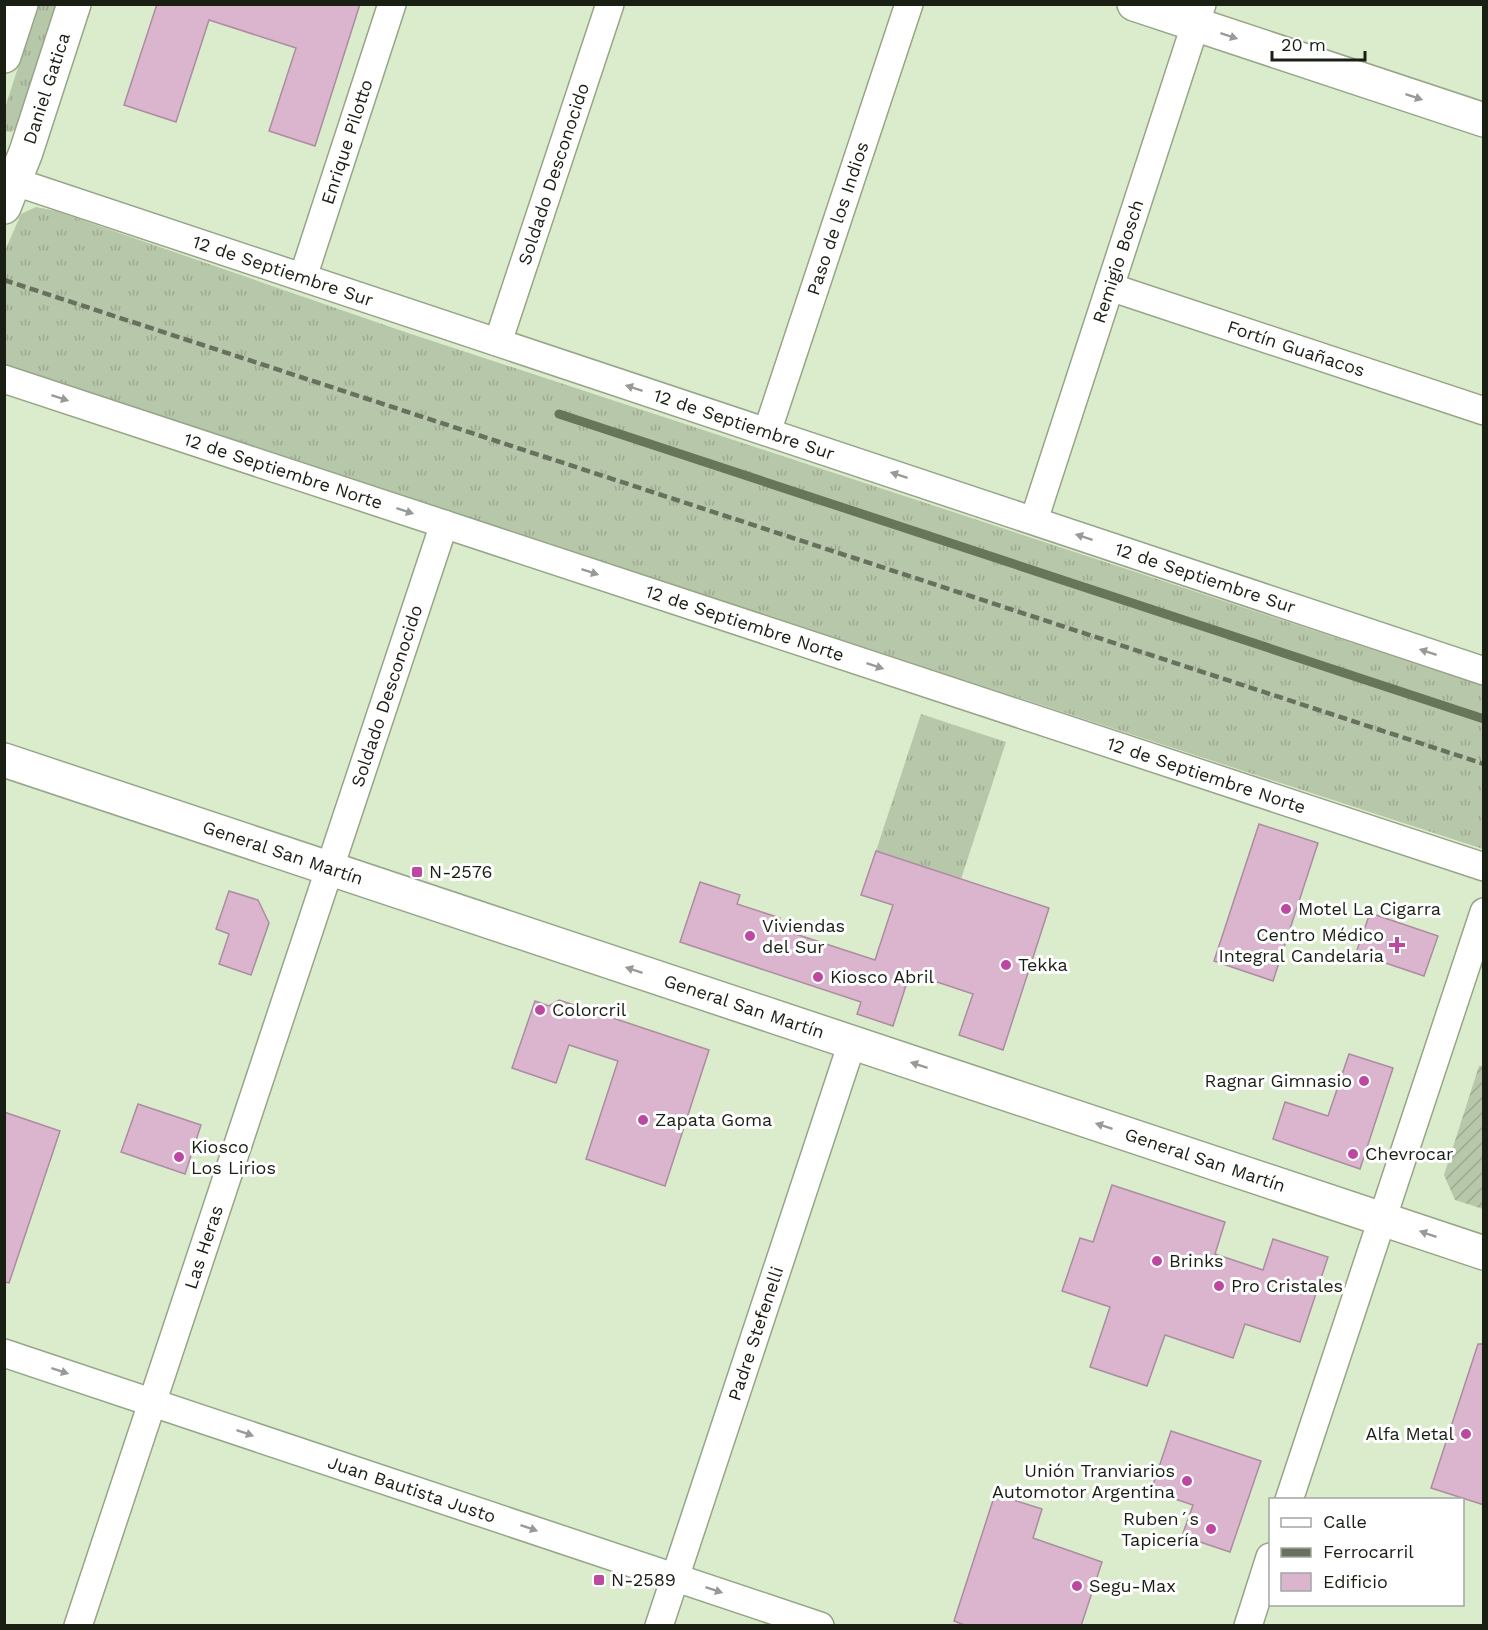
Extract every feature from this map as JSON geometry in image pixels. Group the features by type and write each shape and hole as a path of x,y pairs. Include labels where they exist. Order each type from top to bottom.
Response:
{"main road":[{"path":"4,56 21,4"},
{"name":"Daniel Gatica","path":"8,189 74,4"},
{"path":"1134,4 1198,15 1484,120"},
{"name":"General San Martín","path":"4,760 1484,1253"}],"street":[{"name":"Enrique Pilotto","path":"303,277 392,4"},
{"name":"Soldado Desconocido","path":"498,342 610,4"},
{"name":"Paso de los Indios","path":"767,432 909,4"},
{"name":"Remigio Bosch","path":"1034,520 1198,15"},
{"name":"12 de Septiembre Sur","path":"8,189 303,277 1484,671"},
{"name":"Fortín Guañacos","path":"1110,287 1484,411"},
{"name":"12 de Septiembre Norte","path":"4,379 1484,867"},
{"name":"Soldado Desconocido","path":"331,869 444,524"},
{"name":"Las Heras","path":"78,1626 331,869"},
{"path":"1291,1498 1484,912"},
{"name":"Padre Stefenelli","path":"659,1626 852,1043"},
{"name":"Juan Bautista Justo","path":"4,1353 820,1626"},
{"path":"1248,1626 1269,1560"}],"green space":[{"path":"38,5 57,5 16,129 11,132 5,131 5,108"},
{"path":"36,207 56,211 405,332 1483,686 1483,849 5,367 4,253 21,214"},
{"path":"921,714 1006,742 961,879 876,851"},
{"path":"1479,1066 1484,1066 1483,1209 1455,1200 1444,1175"}],"building":[{"path":"157,4 360,4 315,146 269,131 296,48 209,20 176,122 124,105"},
{"path":"1259,824 1318,843 1273,981 1214,961"},
{"path":"876,851 1049,908 1003,1050 959,1035 973,994 910,973 893,1026 857,1014 861,1002 680,942 700,882 740,895 737,904 780,918 777,928 875,960 893,905 861,895"},
{"path":"229,891 258,900 269,923 251,975 219,964 229,934 216,929"},
{"name":"Centro Médico Integral Candelaria","path":"1370,913 1438,936 1424,976 1356,953"},
{"name":"Zapata Goma","path":"559,1000 709,1050 665,1186 586,1159 618,1061 569,1045 556,1083 512,1068 535,1001 549,1006"},
{"path":"1349,1054 1393,1068 1360,1169 1273,1139 1285,1102 1328,1116"},
{"path":"138,1104 201,1125 185,1174 121,1152"},
{"path":"4,1112 60,1131 9,1283 4,1282"},
{"path":"1112,1185 1225,1222 1215,1254 1263,1270 1273,1239 1328,1257 1300,1342 1245,1324 1233,1358 1165,1335 1147,1386 1090,1367 1110,1307 1062,1291 1080,1238 1093,1242"},
{"name":"Alfa Metal","path":"1478,1344 1484,1344 1484,1505 1431,1488"},
{"name":"Unión Tranviarios Automotor Argentina","path":"1171,1431 1261,1461 1230,1552 1182,1536 1193,1505 1151,1491"},
{"path":"995,1494 1042,1509 1033,1538 1102,1562 1081,1626 967,1626 954,1621"}],"waterway":[{"path":"559,414 1484,719"}],"railway":[{"path":"4,280 1484,764"}],"place":[{"name":"N-2576","path":"417,872"},
{"name":"Motel La Cigarra","path":"1286,909"},
{"name":"Viviendas del Sur","path":"750,936"},
{"name":"Centro Médico Integral Candelaria","path":"1397,945"},
{"name":"Tekka","path":"1006,965"},
{"name":"Kiosco Abril","path":"818,977"},
{"name":"Colorcril","path":"540,1010"},
{"name":"Ragnar Gimnasio","path":"1364,1081"},
{"name":"Zapata Goma","path":"643,1120"},
{"name":"Chevrocar","path":"1353,1154"},
{"name":"Kiosco Los Lirios","path":"179,1157"},
{"name":"Brinks","path":"1157,1261"},
{"name":"Pro Cristales","path":"1219,1286"},
{"name":"Alfa Metal","path":"1466,1434"},
{"name":"Unión Tranviarios Automotor Argentina","path":"1187,1481"},
{"name":"Ruben´s Tapicería","path":"1211,1529"},
{"name":"N-2589","path":"599,1580"},
{"name":"Segu-Max","path":"1077,1586"}]}
